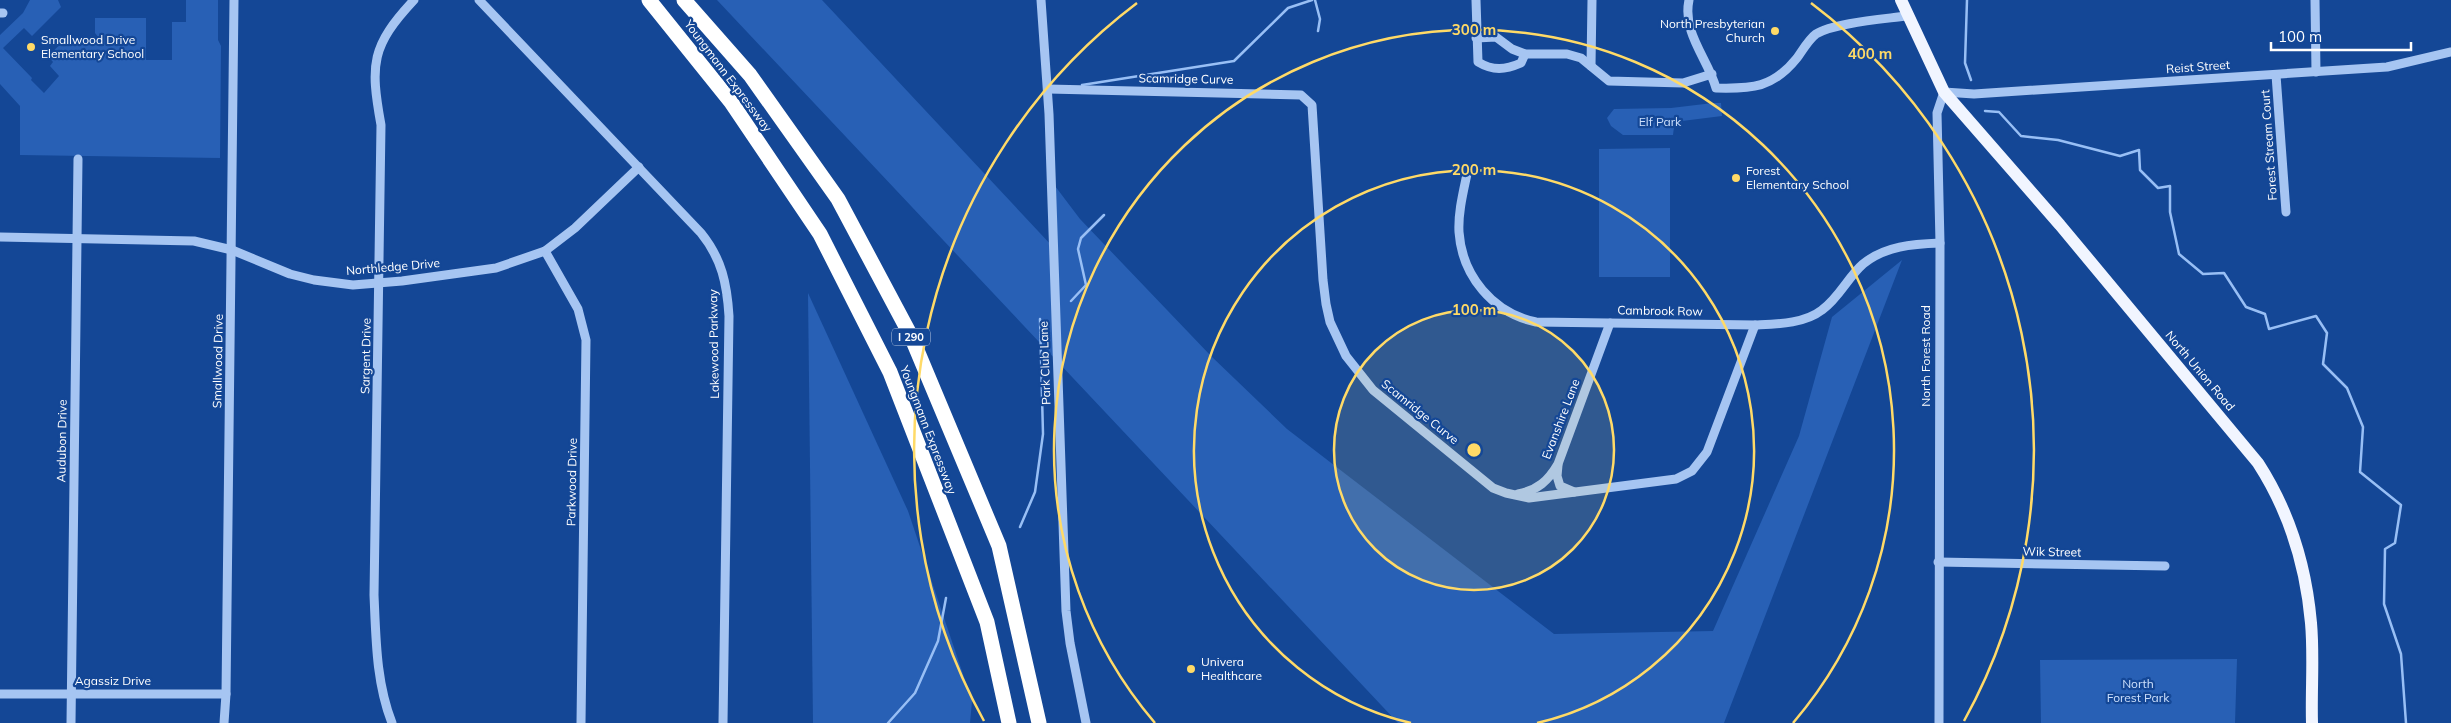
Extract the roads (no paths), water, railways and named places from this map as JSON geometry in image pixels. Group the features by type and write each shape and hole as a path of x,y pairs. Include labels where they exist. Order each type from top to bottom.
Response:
{"highway":[{"name":"Youngmann Expressway","path":"649,0 731,102 820,234 890,372 986,622 1007,707 1008,723"},
{"name":"Youngmann Expressway","path":"684,0 750,75 838,199 911,336 1000,546 1039,723"}],"main road":[{"path":"1900,0 1944,92"},
{"name":"North Union Road","path":"1944,92 2060,224 2267,476 2287,518 2297,549 2308,599 2311,624 2312,723"}],"street":[{"name":"Smallwood Drive","path":"224,723 226,694 234,0"},
{"name":"Sargent Drive","path":"392,723 381,687 378,666 374,595 381,125 374,87 374,68 378,50 388,30 414,0"},
{"name":"Lakewood Parkway","path":"479,0 639,167 710,244 720,261 727,293 727,520 724,723"},
{"name":"Park Club Lane","path":"1042,0 1048,89 1066,611 1070,643 1086,723"},
{"path":"1476,0 1478,62 1490,69 1510,68 1520,63 1525,54"},
{"path":"1591,66 1592,0"},
{"path":"1689,0 1690,25 1695,45 1712,74 1716,88 1752,89 1786,72 1815,34 1833,28 1906,16"},
{"path":"2314,0 2316,72"},
{"path":"1476,38 1496,37 1512,49 1525,54 1567,54 1581,58 1609,81 1683,83 1712,74"},
{"name":"Reist Street","path":"1944,92 1974,94 2387,67 2451,52"},
{"name":"Forest Stream Court","path":"2276,75 2286,212"},
{"name":"Scamridge Curve","path":"1048,89 1302,95 1312,105 1323,280 1328,313 1336,337 1358,374 1373,390 1494,488 1506,493 1529,498 1676,479 1692,471 1707,452 1755,325"},
{"name":"North Forest Road","path":"1939,723 1940,243 1938,112 1944,92"},
{"name":"Audubon Drive","path":"71,723 78,158"},
{"name":"Northledge Drive","path":"0,237 175,239 194,241 232,250 290,274 314,280 353,285 379,284 496,268 545,251 575,228 639,167"},
{"name":"Cambrook Row","path":"1467,174 1459,224 1461,247 1471,274 1488,296 1502,307 1524,319 1536,322 1755,325 1790,323 1821,311 1840,293 1863,264 1888,249 1940,243"},
{"name":"Parkwood Drive","path":"545,251 578,309 586,340 582,723"},
{"name":"Evanshire Lane","path":"1506,493 1518,494 1536,489 1552,474 1558,464 1610,323"},
{"path":"1558,464 1556,476 1560,486 1574,492"},
{"name":"Wik Street","path":"1938,562 2165,566"},
{"name":"Agassiz Drive","path":"0,694 226,694"}],"waterway":[{"path":"1082,85 1234,61 1288,8 1312,0"},
{"path":"1315,0 1320,19 1318,31"},
{"path":"1967,0 1965,63 1971,80"},
{"path":"1985,111 1999,112 2021,136 2058,140 2120,156 2139,150 2140,170 2158,188 2170,186 2170,212 2179,254 2203,274 2224,273 2246,307 2265,314 2269,329 2316,316 2327,333 2323,364 2347,388 2363,427 2360,472 2401,505 2395,543 2385,549 2384,604 2401,654 2406,723"},
{"path":"1071,301 1086,285 1078,249 1081,238 1104,215"},
{"path":"1020,527 1035,492 1043,434 1040,319"},
{"path":"888,723 915,693 938,641 946,598"}],"place":[{"name":"North Presbyterian Church","path":"1775,31"},
{"name":"Smallwood Drive Elementary School","path":"31,47"},
{"name":"Forest Elementary School","path":"1736,178"},
{"name":"Univera Healthcare","path":"1191,669"}],"park label":[{"name":"Elf Park","path":"1660,122"},
{"name":"North Forest Park","path":"2138,691"}]}
